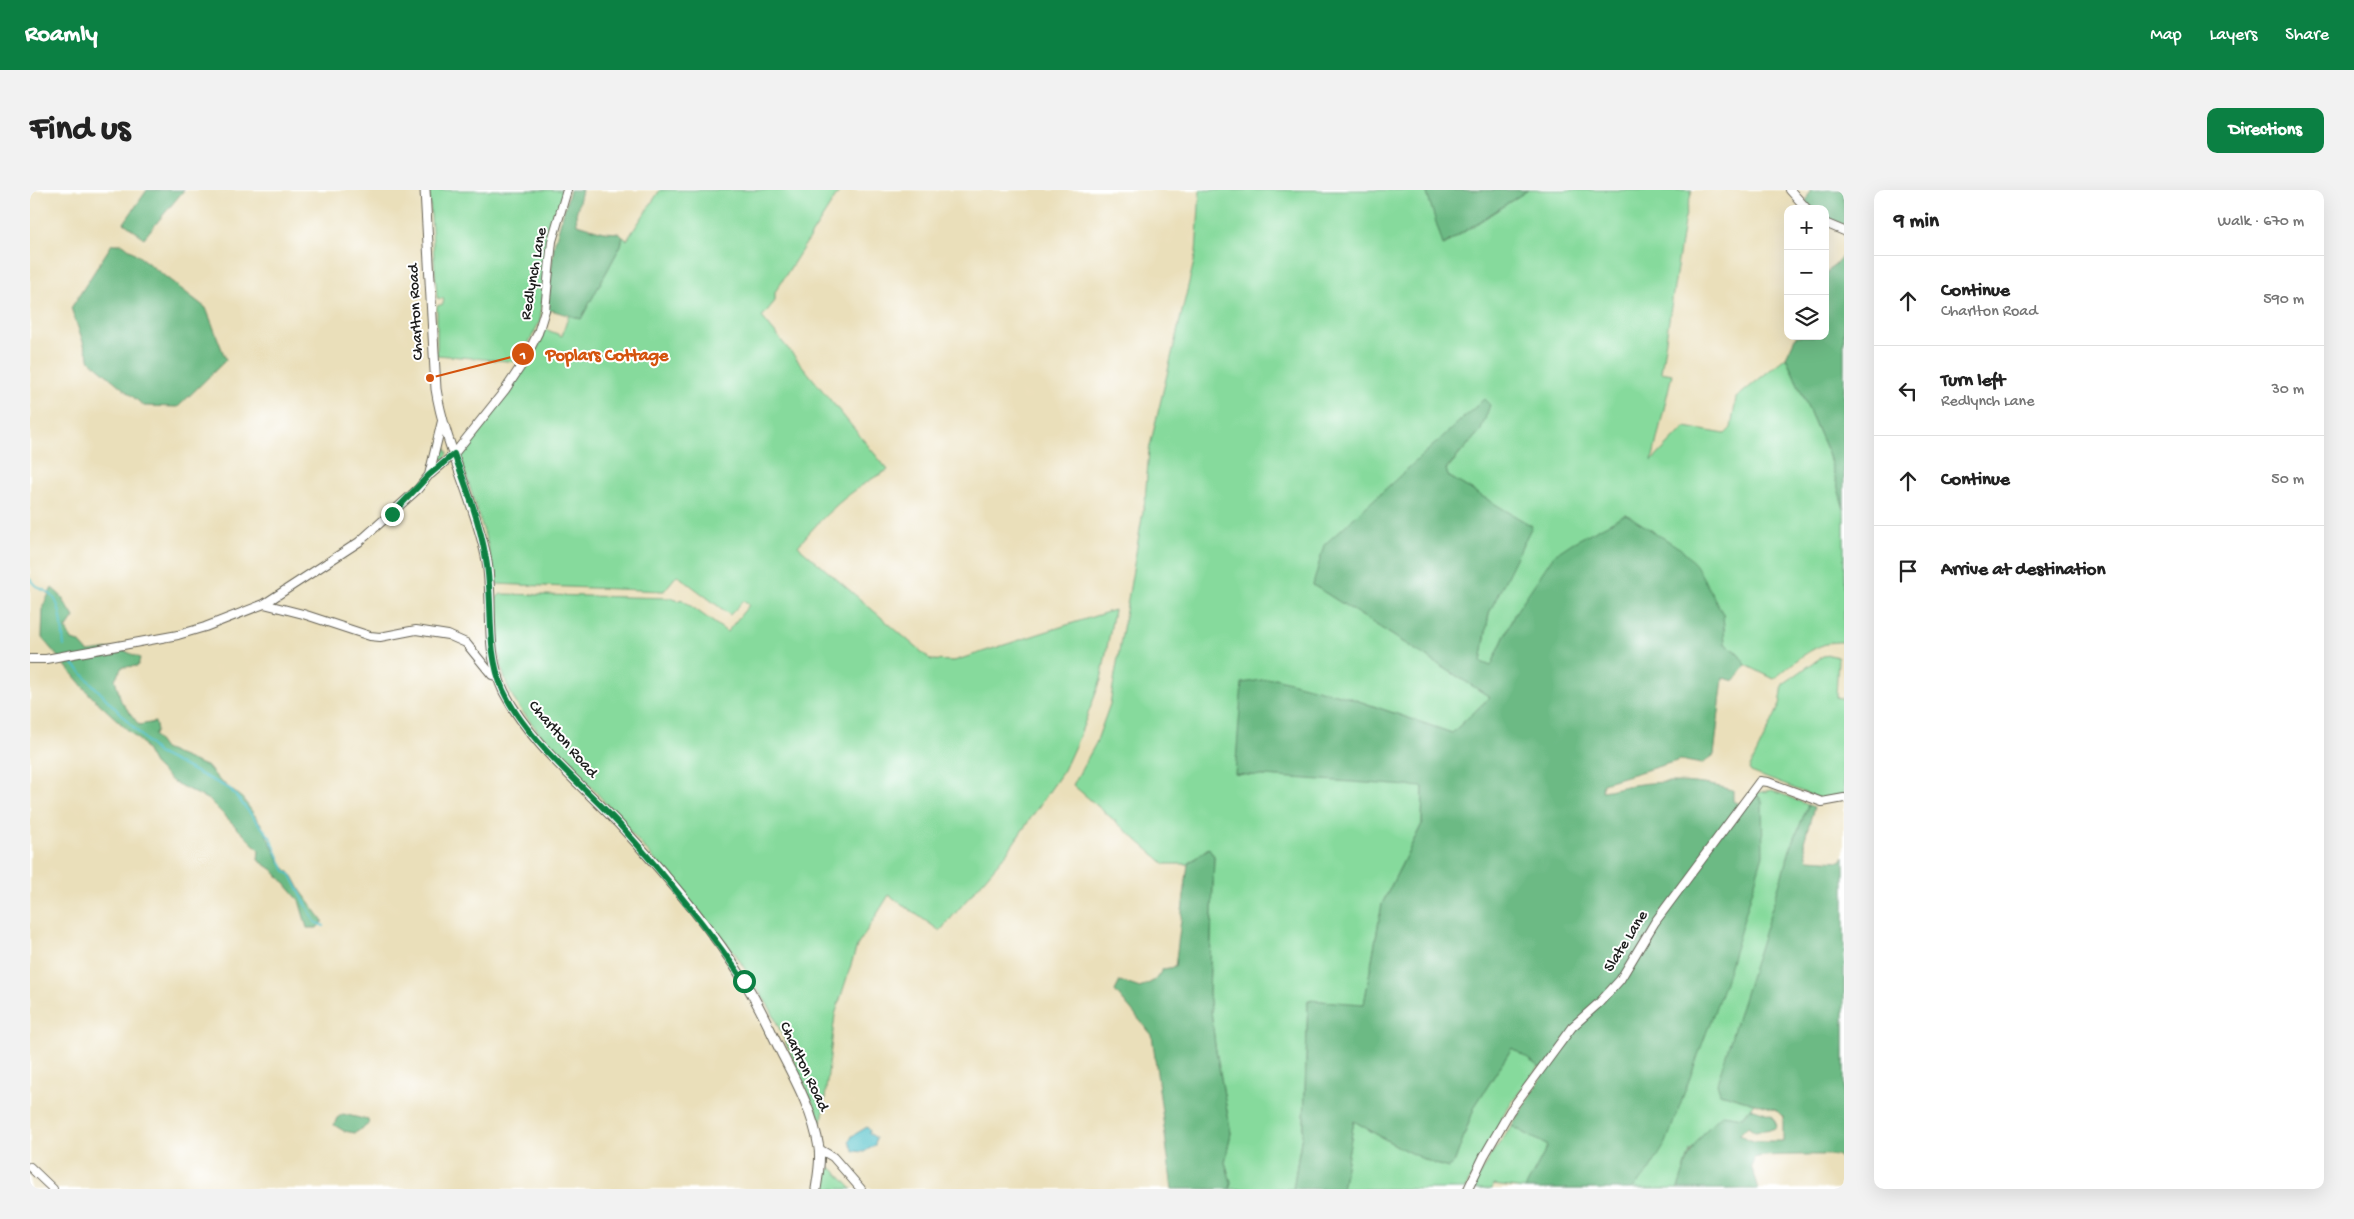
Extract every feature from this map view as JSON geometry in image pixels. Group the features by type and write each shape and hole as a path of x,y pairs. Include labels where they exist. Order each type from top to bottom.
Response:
{"street":[{"name":"Charlton Road","path":"425,190 436,389 442,421 475,512 487,560 498,677 509,701 530,731 619,825 692,909 744,981 810,1114 819,1149 816,1189"},
{"name":"Redlynch Lane","path":"30,659 46,659 178,635 205,627 264,604 359,542 405,502 429,475 454,454 505,390 523,363 538,333 545,310 552,241 567,190"},
{"path":"1790,190 1803,205"},
{"path":"1829,225 1844,231"},
{"path":"429,475 442,421"},
{"path":"264,604 303,614 370,636 380,637 416,630 448,635 466,643 492,675 498,677"},
{"path":"479,659 486,661 495,659"},
{"name":"Slate Lane","path":"1468,1189 1484,1156 1510,1111 1572,1027 1599,1004 1620,980 1655,922 1760,782 1768,782 1822,802 1844,798"},
{"path":"819,1149 834,1157 862,1189"},
{"path":"30,1167 53,1189"}],"green space":[{"path":"147,190 184,190 144,238 124,223"},
{"path":"429,190 564,190 550,241 540,321 519,362 437,355 437,306 443,304 444,299 437,298"},
{"path":"570,190 582,190 576,214 577,224 603,232 619,233 623,237 621,245 581,319 551,310 548,314 547,311 554,245"},
{"path":"660,190 840,190 775,292 775,301 762,317 888,470 862,485 839,503 798,546 931,660 954,661 1114,610 1101,680 1079,737 1064,770 1006,854 940,931 889,895 857,946 835,1015 822,1123 771,1010 734,952 596,792 549,745 518,706 509,690 503,673 498,649 496,598 501,594 671,598 679,601 681,599 727,632 749,605 743,601 730,615 677,575 664,591 495,584 487,542 461,459 463,450 526,367 545,329 562,336 569,314 581,319 621,245 623,237 627,240"},
{"path":"1200,190 1426,190 1444,245 1528,190 1692,190 1684,222 1661,372 1672,374 1652,461 1685,427 1725,434 1731,428 1736,398 1786,357 1829,456 1844,509 1844,642 1834,642 1815,648 1774,679 1746,665 1736,651 1725,644 1723,614 1652,532 1626,514 1515,613 1491,666 1481,662 1489,613 1531,526 1448,476 1446,470 1481,430 1313,585 1490,697 1452,733 1347,697 1235,774 1423,786 1422,824 1382,904 1364,1005 1308,1000 1304,1123 1293,1189 1230,1189 1231,1182 1225,1162 1231,1133 1215,1045 1209,993 1214,856 1208,848 1188,864 1165,864 1073,785 1096,743 1110,704 1145,500 1149,450 1196,253"},
{"path":"1426,190 1528,190 1443,245"},
{"path":"1810,190 1844,190 1844,225 1829,219 1829,205 1809,205 1806,202"},
{"path":"112,244 123,244 206,308 226,360 178,407 144,406 90,361 71,308"},
{"path":"1844,254 1844,509 1829,456 1786,357 1794,340 1829,340 1829,271"},
{"path":"1484,399 1490,405 1481,430 1446,469 1448,476 1532,526 1489,613 1481,662 1491,666 1515,613 1554,555 1572,543 1626,514 1681,549 1696,565 1723,614 1725,644 1736,651 1746,665 1735,681 1723,678 1714,755 1702,764 1680,760 1603,783 1602,791 1646,783 1696,783 1733,790 1733,801 1746,806 1756,793 1762,801 1763,855 1725,982 1666,1143 1647,1174 1632,1189 1525,1189 1548,1146 1512,1126 1545,1071 1512,1048 1475,1106 1454,1163 1448,1168 1411,1153 1354,1121 1342,1189 1293,1189 1304,1123 1308,1000 1364,1004 1382,904 1422,824 1423,787 1235,774 1242,683 1275,678 1347,697 1452,733 1490,697 1313,585 1324,545"},
{"path":"441,443 443,443 448,453 445,459 441,460 438,457"},
{"path":"52,588 60,595 74,617 66,629 72,640 79,642 88,652 119,648 140,658 138,666 122,667 115,679 121,701 139,725 155,722 157,730 154,735 164,749 208,767 218,779 243,799 261,824 281,864 293,876 301,891 323,921 317,928 307,928 299,900 273,870 258,860 259,850 209,800 173,782 154,764 143,744 90,695 42,638 43,606"},
{"path":"1823,656 1838,657 1836,697 1844,699 1844,795 1821,799 1751,772 1749,769 1780,705 1783,684"},
{"path":"1772,790 1808,805 1790,850 1720,1093 1754,1103 1743,1117 1690,1151 1678,1189 1632,1189 1647,1174 1762,801 1756,793"},
{"path":"1808,805 1814,807 1804,842 1808,859 1841,861 1844,856 1844,1161 1836,1155 1759,1157 1754,1158 1751,1166 1759,1189 1678,1189 1694,1147 1705,1131 1723,1114 1743,1117 1751,1108 1772,1115 1777,1126 1773,1129 1755,1131 1748,1126 1739,1135 1753,1141 1783,1141 1783,1117 1775,1109 1720,1093 1717,1083 1790,850"},
{"path":"1209,848 1214,856 1209,993 1215,1045 1231,1133 1225,1162 1231,1182 1230,1189 1172,1189 1152,1035 1115,991 1120,981 1140,988 1155,980 1163,969 1175,967 1188,864"},
{"path":"1512,1048 1539,1066 1507,1109 1465,1189 1342,1189 1354,1121 1411,1153 1448,1168 1454,1163 1475,1106"},
{"path":"343,1114 368,1120 369,1124 355,1133 344,1131 334,1125 337,1118"},
{"path":"1512,1126 1548,1146 1525,1189 1493,1185 1492,1189 1472,1189 1490,1156"},
{"path":"831,1167 852,1189 823,1189 825,1173"}],"water":[{"path":"867,1127 870,1131 869,1133 876,1138 875,1145 864,1152 854,1151 849,1142 852,1136"}],"waterway":[{"path":"30,579 36,586 49,593 57,603 61,618 64,646"},
{"path":"71,662 158,753 230,789 270,837 285,871 291,875 315,922 324,926"}],"place":[{"name":"Poplars Cottage","path":"430,378"}],"route":[{"path":"392,514 418,489 429,475 454,454 475,512 487,560 492,645 498,677 509,701 530,731 619,825 692,909 744,981"}]}
